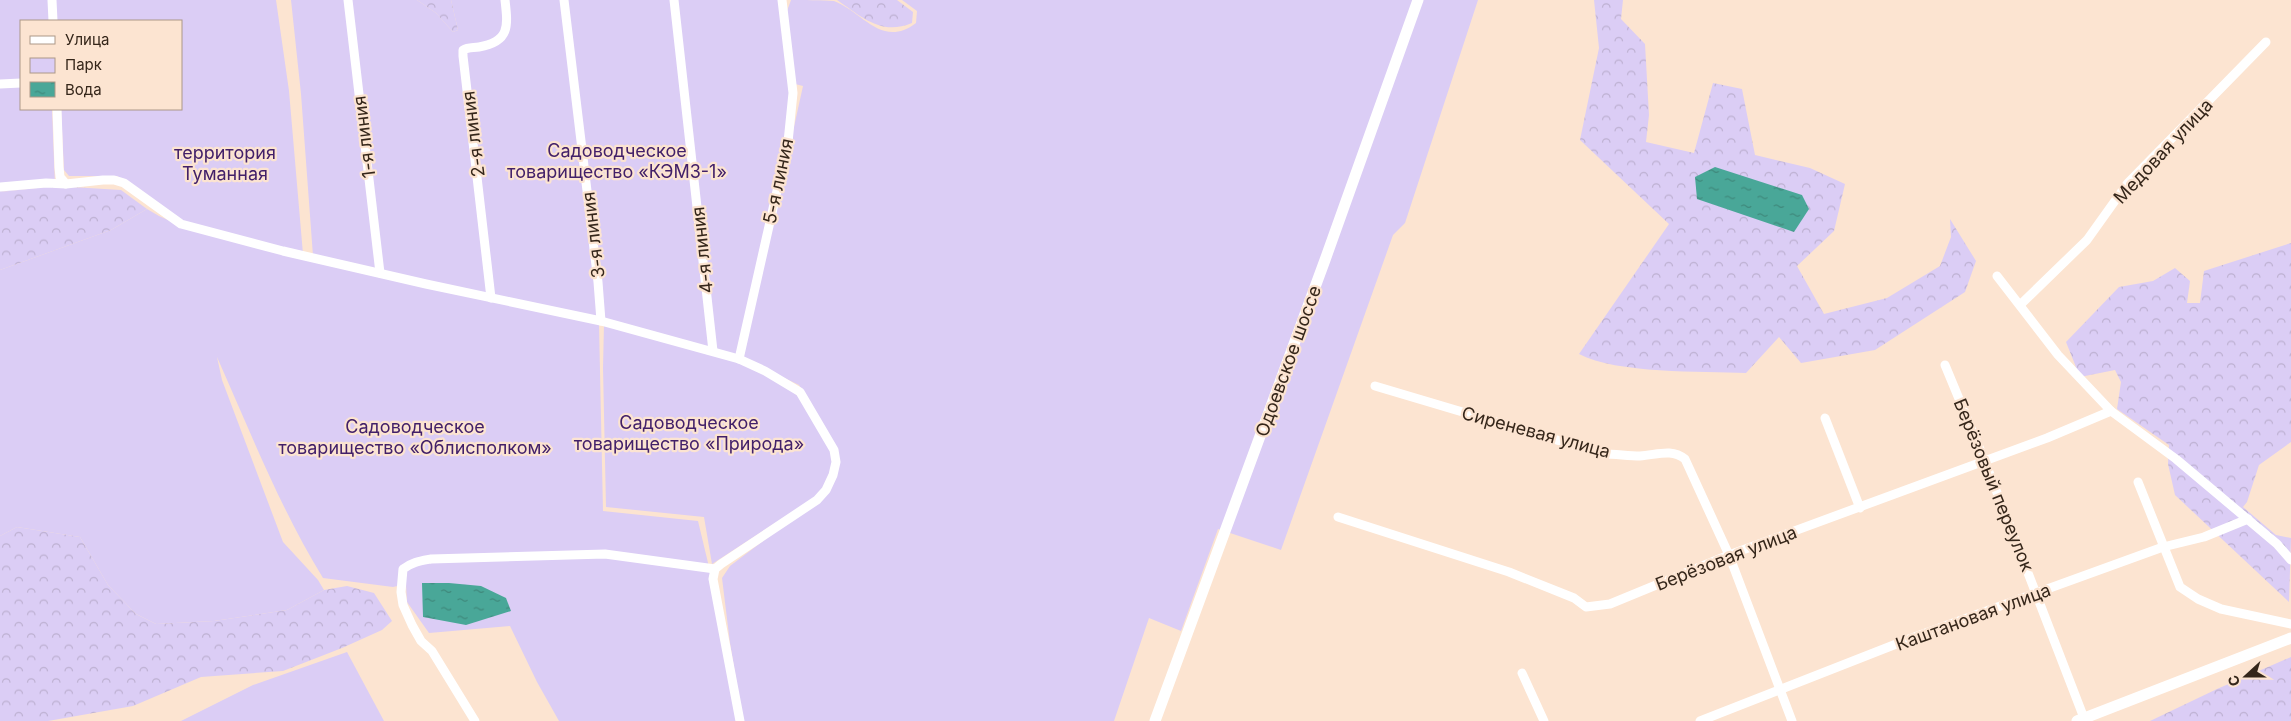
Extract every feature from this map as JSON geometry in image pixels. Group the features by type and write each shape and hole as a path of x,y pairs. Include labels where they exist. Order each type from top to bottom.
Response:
{"main road":[{"name":"Одоевское шоссе","path":"1155,721 1322,268 1418,0"},
{"path":"2081,720 2291,638"}],"street":[{"path":"52,0 53,20"},
{"name":"1-я линия","path":"348,0 380,273"},
{"name":"2-я линия","path":"491,298 463,50 492,44 504,35 507,23 504,0"},
{"name":"3-я линия","path":"564,0 601,321"},
{"name":"4-я линия","path":"674,0 713,350"},
{"name":"5-я линия","path":"739,359 788,142 793,93 782,0"},
{"name":"Медовая улица","path":"2020,305 2087,240 2127,184 2266,42"},
{"path":"0,84 20,83"},
{"path":"57,110 60,177 66,184"},
{"path":"0,187 46,182 66,184 114,180 124,183 181,224 283,251 601,321 713,350 765,371 800,392 834,450 836,462 826,490 817,500 756,539 715,569 712,579 740,721"},
{"path":"1997,276 2058,355 2111,411 2176,459 2277,544 2291,560"},
{"name":"Берёзовый переулок","path":"1945,364 2037,593 2081,720"},
{"name":"Сиреневая улица","path":"1375,386 1604,454 1640,456 1678,453 1685,460 1728,555 1792,721"},
{"name":"Берёзовая улица","path":"1338,517 1509,572 1574,598 1586,607 1610,604 1728,555 1860,508 1984,459 2047,438 2111,411"},
{"path":"1825,418 1860,508"},
{"path":"2138,482 2180,587 2198,599 2221,609 2291,624"},
{"name":"Каштановая улица","path":"1700,721 1908,639 2163,548 2204,537 2248,519"},
{"path":"475,721 432,651 421,641 412,625 403,605 401,592 403,569 415,562 605,554 715,569"},
{"path":"1522,673 1544,721"}],"green space":[{"path":"0,0 49,0 50,20 20,20 20,110 52,110 55,186 0,192"},
{"name":"территория Туманная","path":"55,0 276,0 289,91 303,254 187,224 117,176 69,176 64,170 61,110 182,110 182,20 56,20"},
{"name":"Садоводческое товарищество «КЭМЗ-1»","path":"291,0 417,0 436,13 453,32 458,30 451,0 779,0 791,95 787,136 737,355 313,256 301,94"},
{"path":"417,0 451,0 458,30 453,32 436,13"},
{"path":"791,0 834,1 873,26 893,32 904,30 916,23 917,11 902,0 1478,0 1405,223 1393,235 1281,550 1218,529 1181,631 1149,618 1114,721 743,721 730,643 722,578 730,566 830,490 835,445 799,385 743,358 803,86 795,84 787,11"},
{"path":"837,0 897,0 913,12 912,23 891,27 881,26 872,23"},
{"path":"1594,0 1623,0 1621,19 1645,44 1649,115 1646,142 1694,153 1713,83 1742,89 1755,155 1810,168 1845,184 1834,231 1797,266 1824,314 1887,298 1940,266 1951,237 1950,219 1976,261 1965,292 1875,350 1801,363 1779,337 1746,373 1637,368 1615,365 1579,354 1669,224 1580,140 1599,48"},
{"path":"55,186 121,190 147,209 111,230 0,270 0,192"},
{"name":"Садоводческое товарищество «Облисполком»","path":"147,209 188,229 599,324 603,511 698,521 709,567 736,721 559,721 537,682 510,626 429,633 407,602 406,584 393,587 323,578 279,497 217,357 222,380 283,542 318,580 324,590 287,610 214,621 156,624 136,614 108,585 80,537 17,527 0,536 0,270 111,230"},
{"path":"2291,243 2291,442 2259,465 2247,502 2243,507 2276,535 2291,538 2289,602 2175,495 2168,464 2169,445 2117,409 2121,382 2115,370 2080,377 2066,342 2119,287 2153,281 2175,268 2190,281 2187,303 2200,303 2204,271"},
{"name":"Садоводческое товарищество «Природа»","path":"604,324 680,344 733,361 758,371 780,383 799,397 832,453 834,463 820,494 712,564 704,517 606,507"},
{"path":"17,527 80,537 108,585 136,614 156,624 214,621 287,610 324,590 347,586 374,593 392,621 382,630 283,671 201,677 133,706 48,721 0,721 0,536"},
{"path":"347,652 384,721 181,721 253,685"},
{"path":"2291,657 2291,721 2150,721 2217,689"}],"water":[{"path":"1715,167 1802,195 1809,209 1794,232 1697,199 1695,177"},
{"path":"422,583 481,586 506,598 511,611 466,625 423,617"}]}
